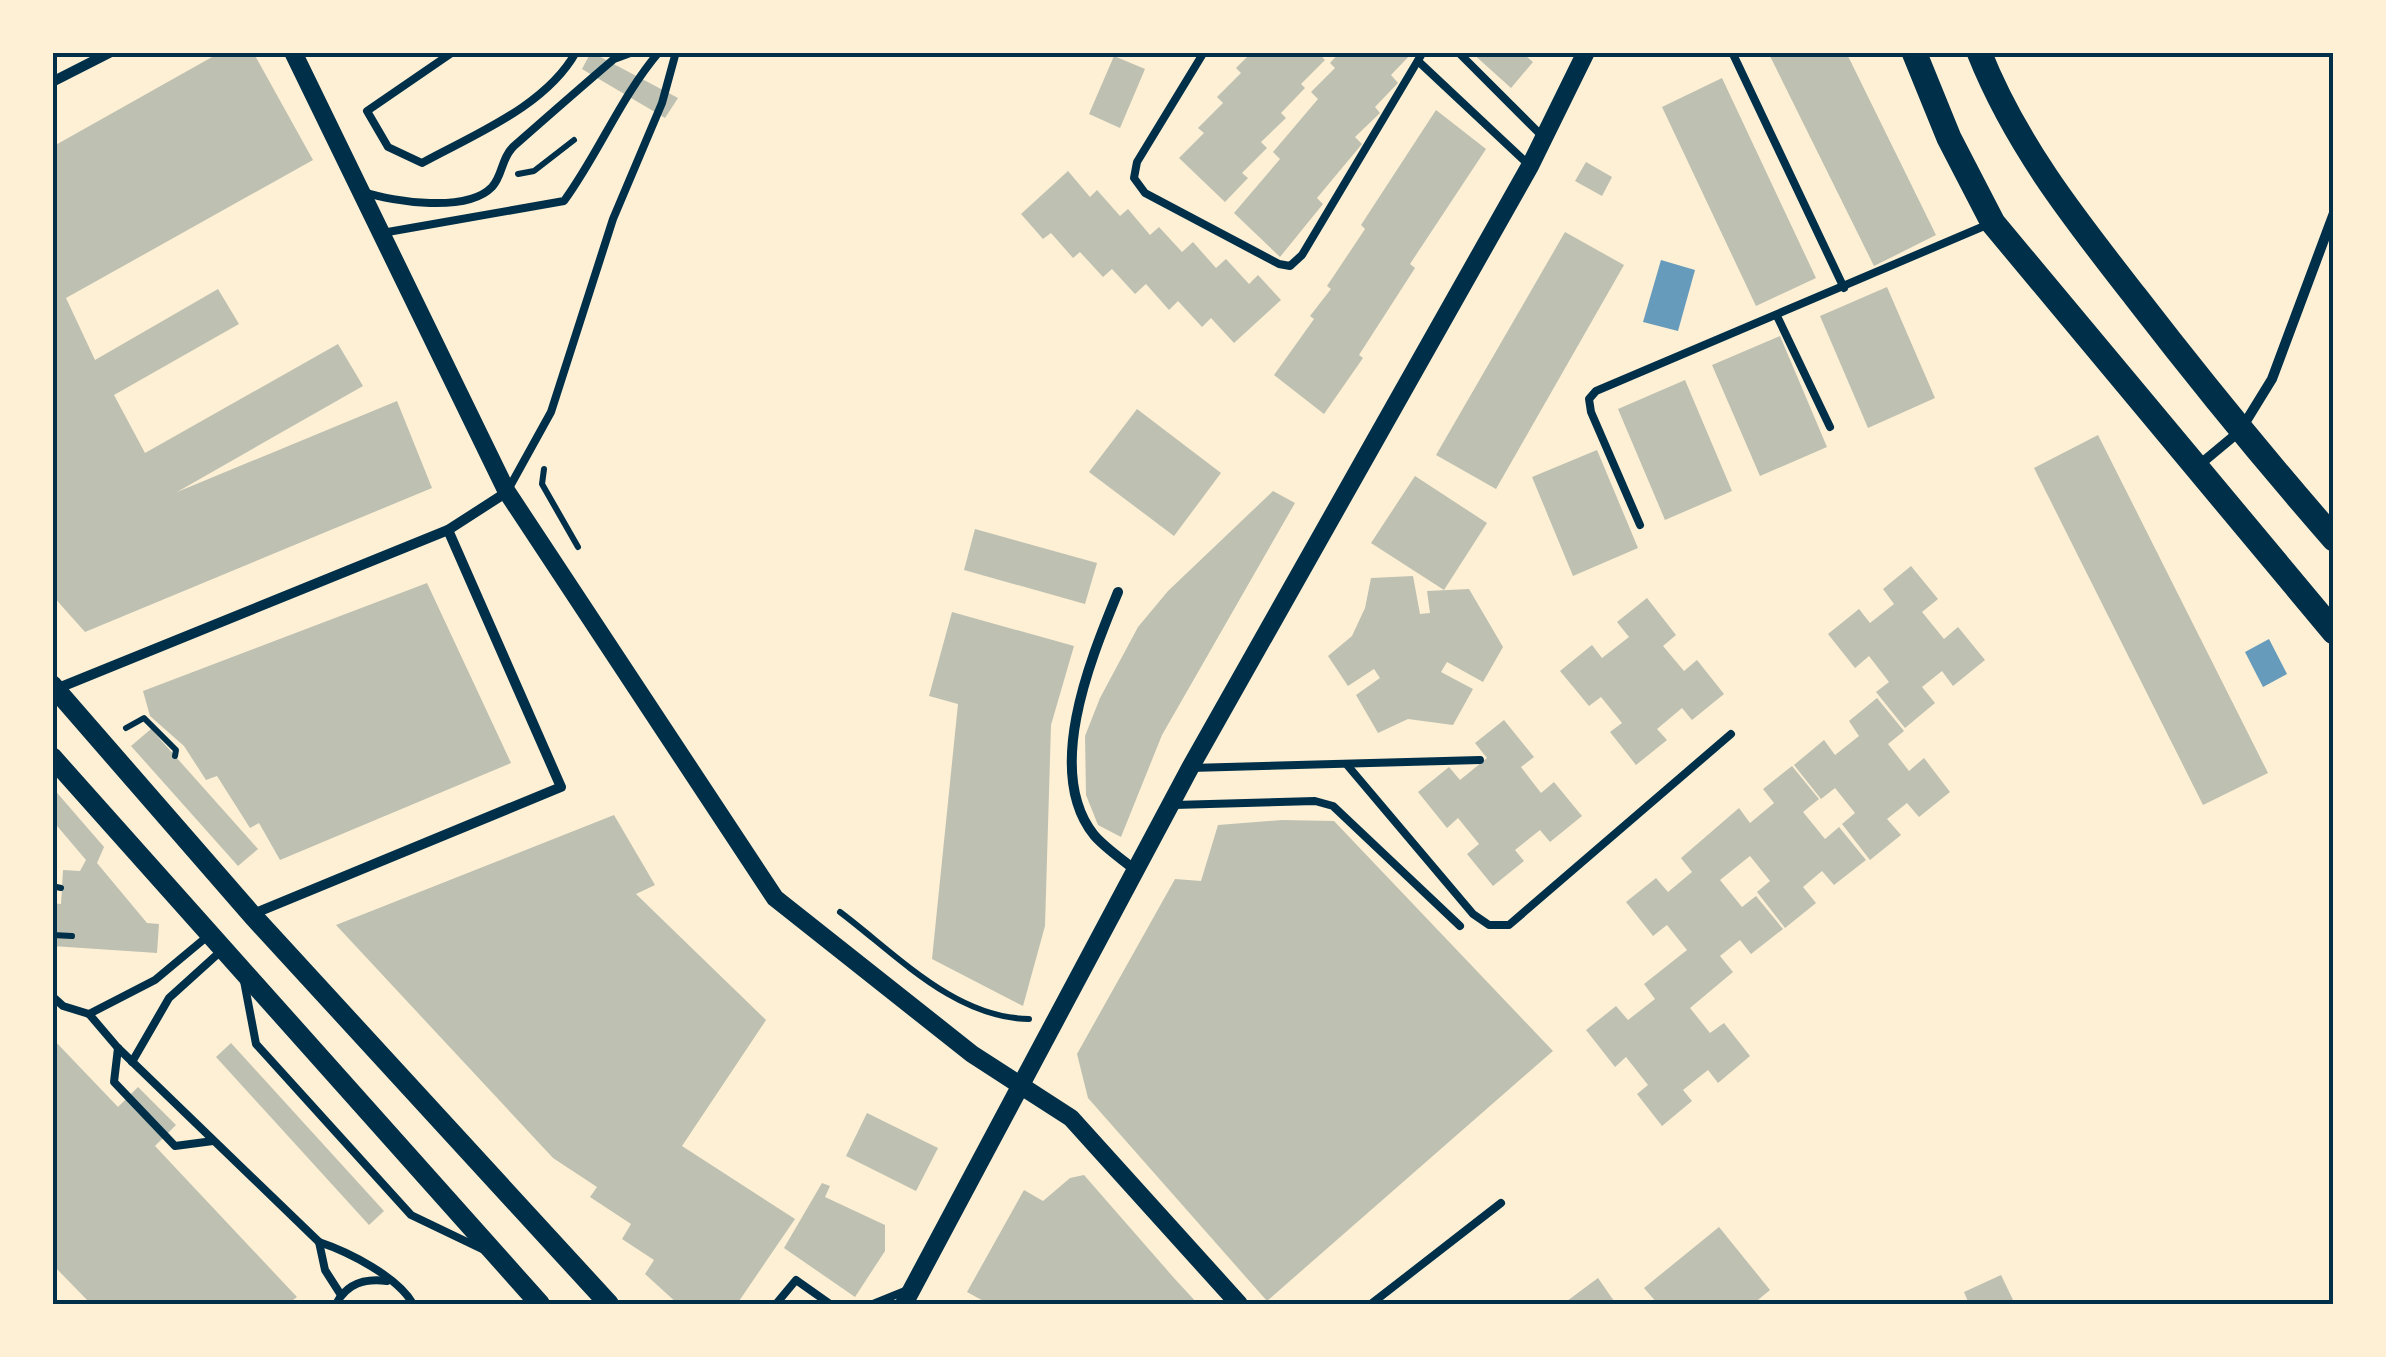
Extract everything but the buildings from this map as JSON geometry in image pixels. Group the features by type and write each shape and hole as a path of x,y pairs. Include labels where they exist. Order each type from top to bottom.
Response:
{"main road":[{"path":"1914,52 1949,138 1993,223 2194,470 2334,632"},
{"path":"1978,52 2002,110 2048,185 2240,431 2334,539"},
{"path":"54,687 252,914 609,1304"},
{"path":"52,757 243,976 540,1304"}],"street":[{"path":"52,82 111,52"},
{"path":"293,52 507,492 775,898 972,1054 1023,1083 1072,1118 1240,1304"},
{"path":"904,1304 1190,768 1545,139 1586,52"},
{"path":"2194,470 2240,431 2272,379 2334,214"},
{"path":"54,687 448,530 507,492"},
{"path":"252,914 561,788 448,530"},
{"path":"1118,592 1090,663 1071,734 1078,801 1093,834 1135,870"}],"lane":[{"path":"453,52 367,112 388,147 422,163 496,123 563,76 576,52"},
{"path":"360,190 399,203 441,203 484,192 497,179 509,151 614,59 633,52"},
{"path":"382,234 564,201 592,162 631,85 658,52"},
{"path":"507,492 551,412 613,219 662,104 676,52"},
{"path":"1204,52 1138,162 1134,178 1144,193 1278,264 1290,266 1302,256 1420,57 1530,166"},
{"path":"1458,52 1545,139"},
{"path":"1732,52 1844,288"},
{"path":"1640,525 1589,400 1596,390 1993,223"},
{"path":"1777,316 1830,427"},
{"path":"1348,766 1473,914 1489,925 1509,924 1731,734"},
{"path":"1190,768 1480,760"},
{"path":"1172,804 1315,801 1333,806 1460,926"},
{"path":"90,1014 215,943"},
{"path":"132,1062 169,998 215,943"},
{"path":"243,976 256,1044 411,1216 498,1257"},
{"path":"52,996 63,1006 90,1014 132,1062 319,1242 352,1253 401,1288 413,1304"},
{"path":"118,1048 114,1082 175,1146 214,1140"},
{"path":"1370,1304 1501,1204"},
{"path":"319,1242 339,1300 370,1279 387,1281"},
{"path":"776,1304 796,1280 830,1304"},
{"path":"872,1304 914,1287"}],"path":[{"path":"544,466 542,484 585,560"},
{"path":"116,716 127,729 144,718 176,750 175,756"},
{"path":"826,901 970,1007 1012,1019 1056,1020"},
{"path":"52,935 72,936"}],"water":[{"path":"1661,260 1695,270 1678,331 1643,322"},
{"path":"2269,639 2287,674 2263,687 2245,652"}]}
